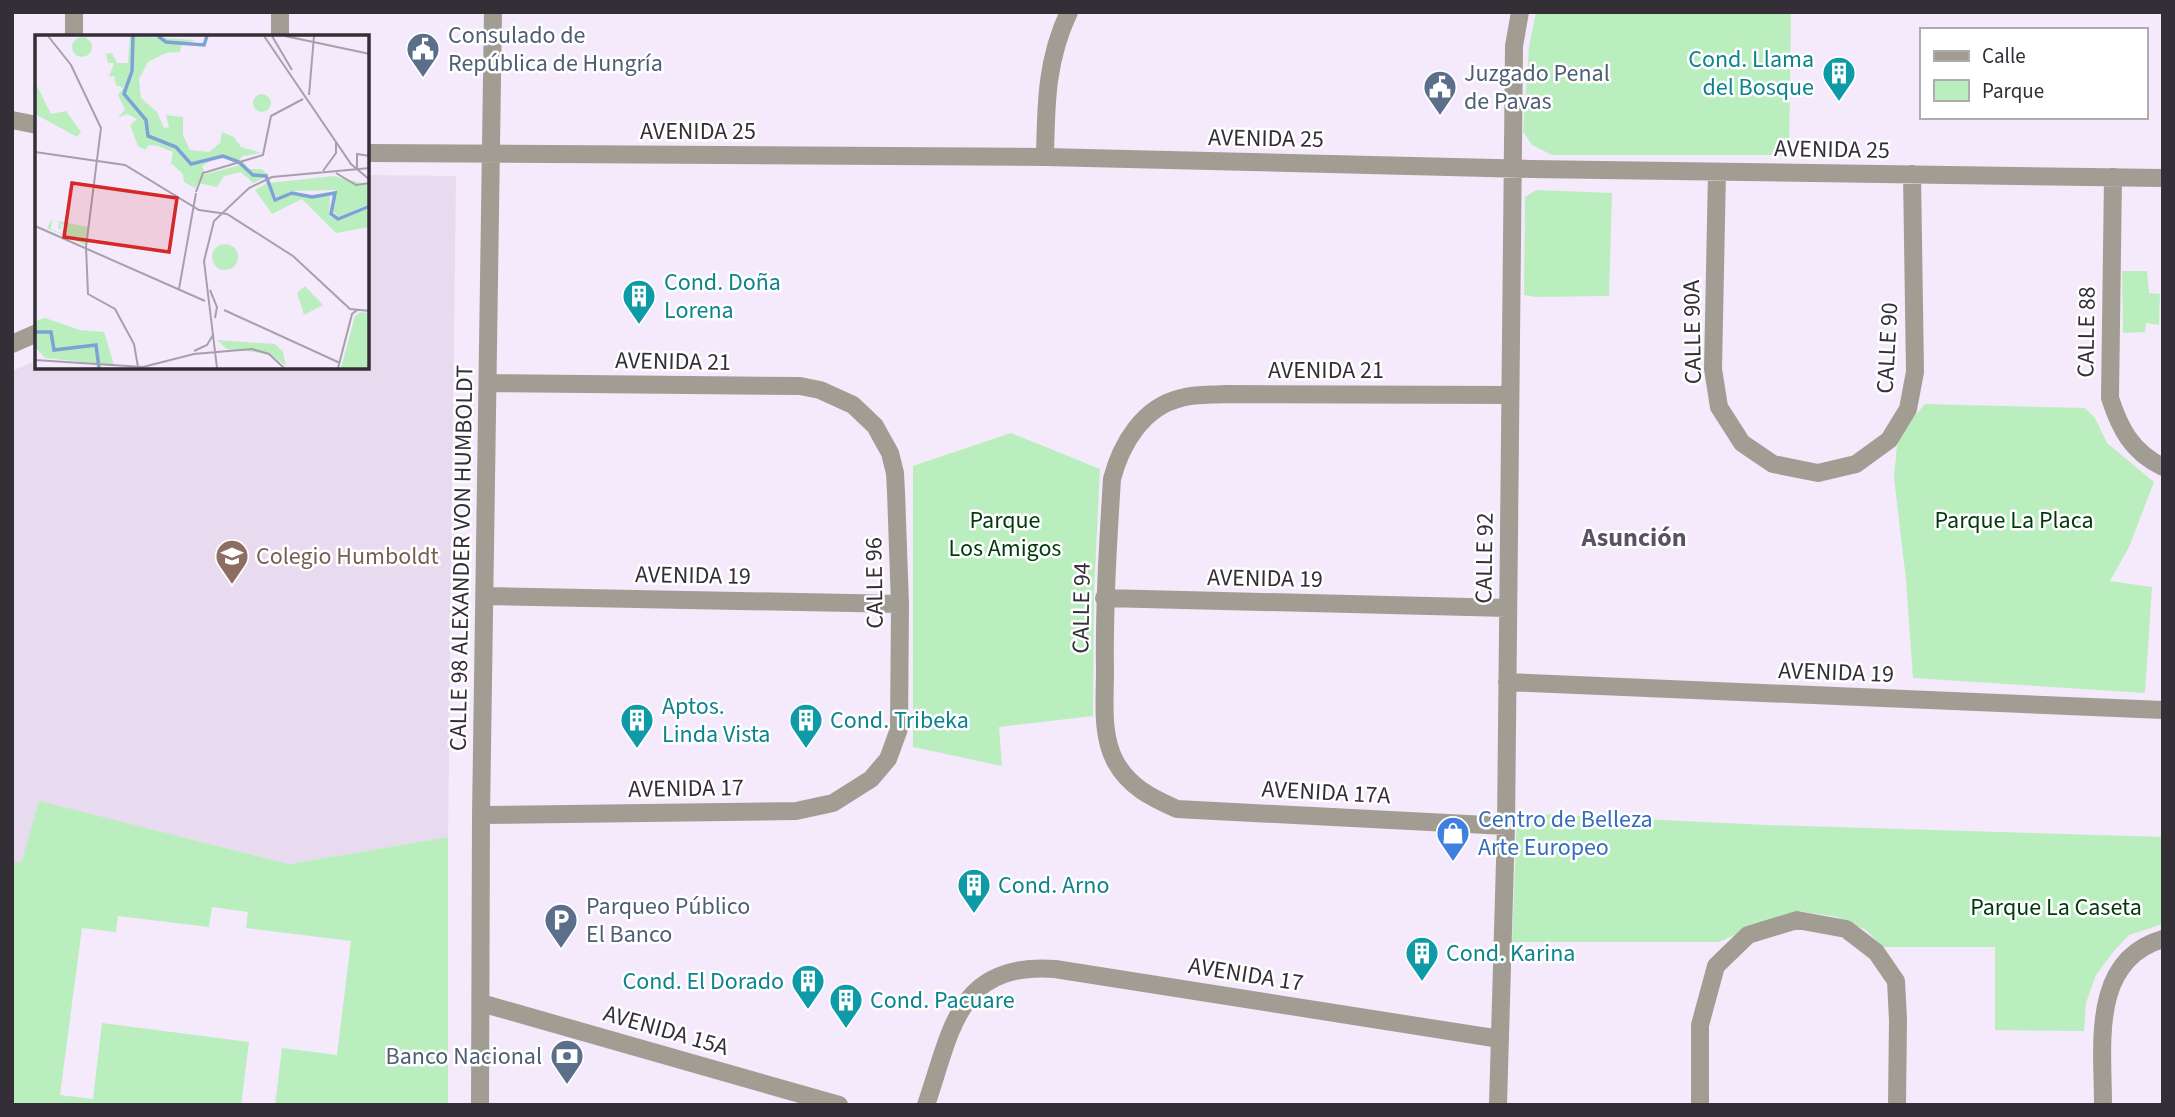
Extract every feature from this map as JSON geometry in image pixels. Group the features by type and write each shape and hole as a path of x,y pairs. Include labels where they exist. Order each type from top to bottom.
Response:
{"street":[{"path":"74,12 74,35"},
{"path":"280,12 280,35"},
{"name":"CALLE 98 ALEXANDER VON HUMBOLDT","path":"480,1105 481,815 494,12"},
{"path":"1045,158 1047,86 1058,35 1069,12"},
{"name":"CALLE 92","path":"1498,1105 1506,826 1514,46 1520,12"},
{"path":"12,120 35,125"},
{"name":"AVENIDA 25","path":"369,153 1045,158 1512,169 2163,178"},
{"name":"CALLE 90A","path":"1717,172 1713,369 1719,407 1742,443 1773,464 1818,473"},
{"name":"CALLE 90","path":"1818,473 1856,464 1889,440 1908,410 1915,372 1912,174"},
{"name":"CALLE 88","path":"2113,177 2110,398 2119,425 2134,447 2152,462 2163,467"},
{"path":"12,344 35,334"},
{"name":"AVENIDA 21","path":"488,383 800,386 828,392 853,405"},
{"name":"AVENIDA 21","path":"1147,417 1180,398 1225,394 1510,395"},
{"name":"CALLE 96","path":"853,405 875,426 884,439 895,473 900,604 899,729 888,759 880,769"},
{"name":"CALLE 94","path":"1146,796 1127,779 1115,761 1107,740 1104,598 1112,479 1116,461 1126,442 1147,417"},
{"name":"AVENIDA 19","path":"485,596 900,604"},
{"name":"AVENIDA 19","path":"1104,598 1508,608"},
{"name":"AVENIDA 19","path":"1507,682 2163,710"},
{"name":"AVENIDA 17","path":"481,815 796,811 833,803 862,786 880,769"},
{"name":"AVENIDA 17A","path":"1146,796 1177,808 1191,810 1506,826"},
{"path":"1700,1105 1700,1025 1716,966 1748,935 1797,920 1846,929 1876,952 1896,981 1897,1105"},
{"path":"2103,1105 2103,1028 2109,988 2124,962 2146,944 2163,939"},
{"name":"AVENIDA 17","path":"926,1105 956,1021 972,994 986,982 1012,970 1055,969 1500,1039"},
{"name":"AVENIDA 15A","path":"481,1003 839,1105"}],"shaded area":[{"name":"Colegio Humboldt","path":"369,175 456,176 448,837 289,864 40,802 21,864 12,861 12,371 35,361 35,369 369,369"}],"green space":[{"path":"1536,12 1791,12 1789,155 1552,155 1532,145 1523,131 1529,47"},
{"path":"1536,190 1612,193 1609,296 1524,295 1525,197"},
{"path":"2122,271 2147,271 2149,293 2160,294 2159,325 2146,323 2145,332 2123,333"},
{"name":"Parque La Placa","path":"1925,404 2085,408 2095,418 2107,443 2154,482 2129,547 2110,581 2152,587 2145,693 1913,678 1906,580 1894,477 1898,435"},
{"name":"Parque Los Amigos","path":"1011,433 1100,469 1094,593 1093,716 999,727 1002,766 913,747 913,466"},
{"path":"39,801 289,864 448,837 448,1105 275,1105 282,1048 337,1055 351,941 246,928 248,912 212,907 209,927 118,916 116,932 82,928 60,1095 93,1099 102,1023 249,1042 241,1105 12,1105 12,861 21,863"},
{"name":"Parque La Caseta","path":"1517,813 1766,825 2163,837 2163,924 2129,935 2096,975 2086,1003 2084,1031 1995,1030 1995,947 1883,947 1866,930 1836,917 1798,911 1763,922 1719,942 1512,942"}],"place":[{"name":"Consulado de República de Hungría","path":"423,79"},
{"name":"Cond. Llama del Bosque","path":"1839,103"},
{"name":"Juzgado Penal de Pavas","path":"1440,117"},
{"name":"Cond. Doña Lorena","path":"639,326"},
{"name":"Colegio Humboldt","path":"232,586"},
{"name":"Aptos. Linda Vista","path":"637,750"},
{"name":"Cond. Tribeka","path":"806,750"},
{"name":"Centro de Belleza Arte Europeo","path":"1453,863"},
{"name":"Cond. Arno","path":"974,915"},
{"name":"Parqueo Público El Banco","path":"561,950"},
{"name":"Cond. Karina","path":"1422,983"},
{"name":"Cond. El Dorado","path":"808,1011"},
{"name":"Cond. Pacuare","path":"846,1030"},
{"name":"Banco Nacional","path":"567,1086"}],"district":[{"name":"Asunción","path":"1634,537"}]}
